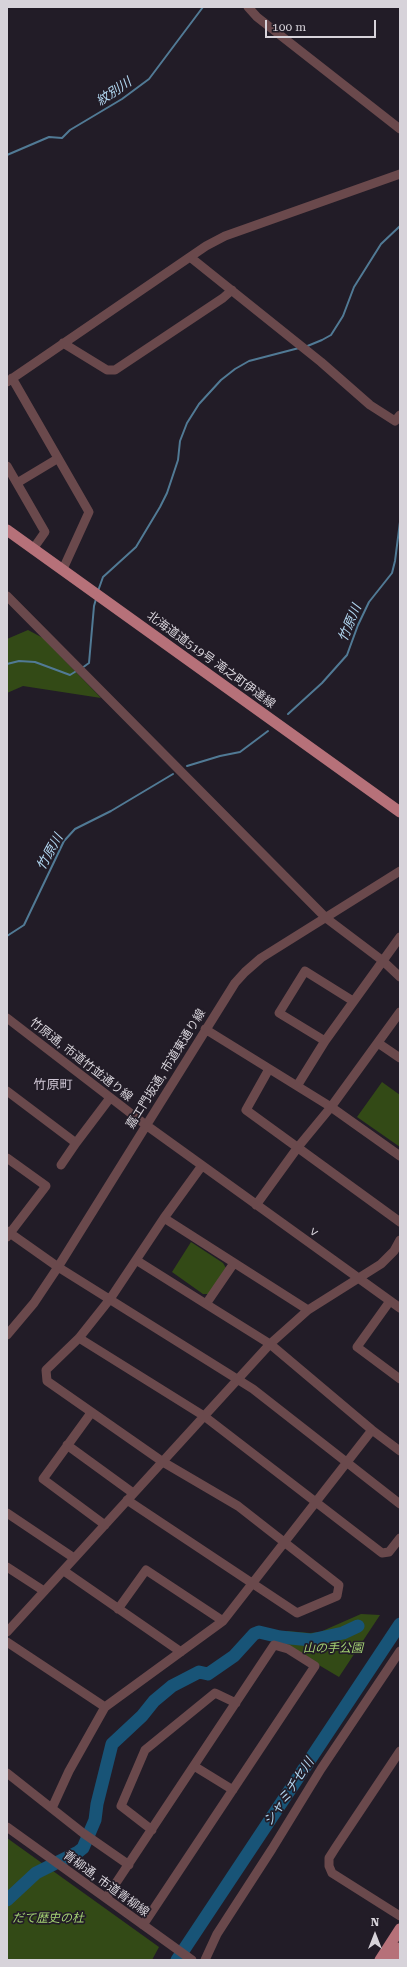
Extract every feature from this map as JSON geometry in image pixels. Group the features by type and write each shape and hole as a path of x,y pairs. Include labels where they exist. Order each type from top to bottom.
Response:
{"main road":[{"name":"北海道道519号 滝之町伊達線","path":"7,530 400,812"},
{"path":"380,1960 400,1929"},
{"path":"392,1960 400,1948"}],"street":[{"path":"248,7 257,18 400,129"},
{"path":"63,569 89,512 9,380 190,257 225,236 400,174"},
{"path":"190,257 370,405 395,421 400,415"},
{"path":"63,343 107,370 115,370 223,298 232,290"},
{"path":"17,483 57,459"},
{"path":"7,466 45,532 33,548"},
{"path":"7,596 326,918 383,961 400,978"},
{"name":"嘉エ門坂通, 市道東通り線","path":"7,1335 34,1303 58,1267 205,1028 235,983 261,958 400,871"},
{"path":"296,1086 325,1041 400,937"},
{"path":"325,1041 279,1013 305,972 353,1001"},
{"path":"256,1205 298,1147 331,1107 400,1012"},
{"name":"竹原通, 市道竹並通り線","path":"7,1018 146,1126 256,1205"},
{"path":"205,1028 331,1107 400,1156"},
{"path":"378,1043 400,1058"},
{"path":"269,1069 246,1110 400,1222"},
{"path":"7,1091 76,1143"},
{"path":"61,1165 110,1098"},
{"path":"7,1158 46,1186 8,1234 253,1389 400,1504"},
{"path":"67,1445 130,1497 251,1584 297,1613 337,1596 339,1585 285,1541 238,1506 163,1462 90,1413 47,1381 46,1370 78,1338 110,1299 201,1166"},
{"name":"ｖ","path":"256,1205 358,1278"},
{"path":"164,1218 308,1310"},
{"path":"7,1632 270,1344 308,1310 382,1264 394,1251 400,1240"},
{"path":"136,1260 270,1344 400,1452"},
{"path":"206,1304 234,1263"},
{"path":"358,1278 400,1308"},
{"path":"390,1301 357,1347 400,1379"},
{"path":"78,1338 204,1416 382,1553 389,1552 400,1538"},
{"path":"90,1413 42,1479 105,1525"},
{"path":"52,1808 69,1771 105,1707 223,1621 372,1430"},
{"path":"7,1513 74,1558"},
{"path":"7,1567 44,1591"},
{"path":"118,1609 146,1570 223,1621"},
{"path":"64,1571 181,1652"},
{"path":"7,1642 105,1707"},
{"path":"106,1898 274,1645 288,1649 315,1666 143,1925"},
{"path":"205,1960 217,1934 272,1850 321,1769 400,1651"},
{"path":"152,1830 121,1806 145,1750 215,1693 236,1703"},
{"path":"400,1751 329,1858 329,1866 332,1873 400,1916"},
{"path":"194,1766 233,1790"},
{"path":"7,1773 129,1865"},
{"name":"青柳通, 市道青柳線","path":"7,1827 192,1960"}],"green space":[{"path":"28,630 43,638 101,698 23,686 7,693 7,639"},
{"path":"382,1082 400,1095 400,1147 357,1117"},
{"path":"191,1242 223,1263 226,1268 209,1294 203,1294 172,1272"},
{"name":"山の手公園","path":"361,1614 380,1615 339,1677 285,1645 287,1631 310,1633 320,1632"},
{"name":"だて歴史の杜","path":"7,1838 159,1947 152,1960 7,1960"}],"waterway":[{"name":"紋別川","path":"7,155 49,137 62,138 70,130 122,99 149,79 203,7"},
{"path":"305,347 331,335 343,316 354,287 381,244 400,226"},
{"path":"98,591 103,577 136,547 160,507 167,493 178,460 180,441 187,423 199,404 221,380 235,369 249,361 299,348"},
{"name":"竹原川","path":"288,714 322,683 347,655 358,625 369,602 392,573 400,522"},
{"path":"82,668 89,663 94,606 96,599"},
{"path":"7,664 19,661 35,662 70,675 78,670"},
{"name":"竹原川","path":"187,766 220,756 240,752 268,731"},
{"name":"竹原川","path":"7,936 24,925 64,841 75,829 111,811 173,774"},
{"name":"シャミチセ川","path":"177,1960 400,1624"},
{"path":"7,1900 36,1873 83,1848 95,1820 97,1804 112,1744 142,1716 154,1701 172,1686 199,1672 208,1674 234,1656 254,1634 259,1632 280,1637 311,1640 343,1633 358,1626"}],"district":[{"name":"竹原町","path":"53,1085"}]}
